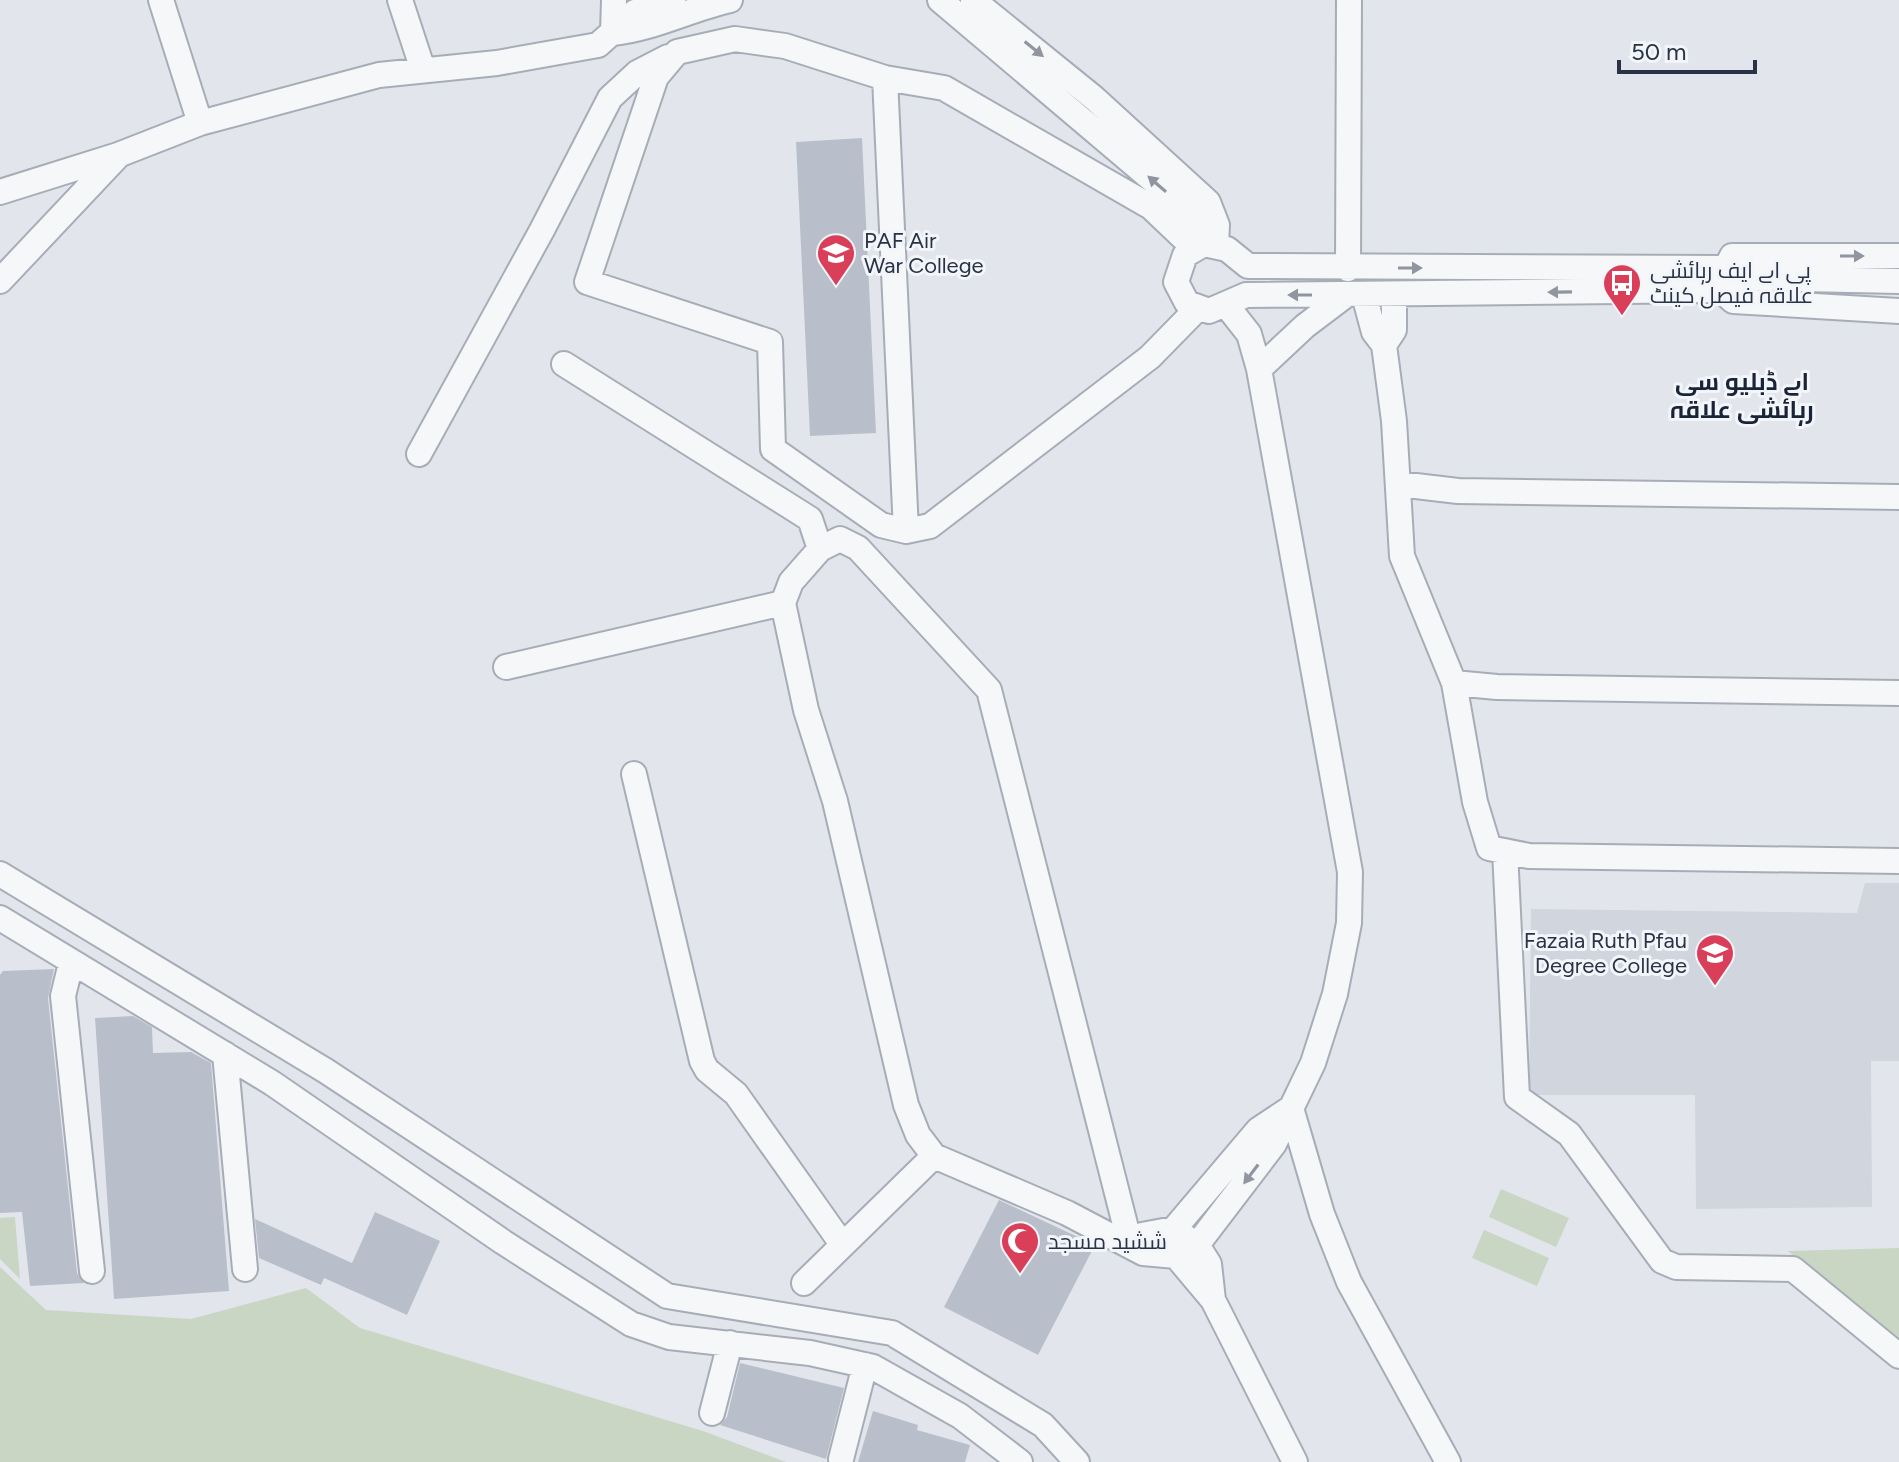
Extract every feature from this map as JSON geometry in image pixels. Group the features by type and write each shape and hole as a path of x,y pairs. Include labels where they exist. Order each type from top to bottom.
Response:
{"street":[{"path":"161,0 200,123"},
{"path":"400,0 423,70"},
{"path":"0,192 118,155 200,123 379,75 497,63 598,45 626,15 673,0"},
{"path":"626,15 696,8 730,0"},
{"path":"940,0 1187,209 1205,245"},
{"path":"973,0 1094,98 1208,202 1217,225 1205,245 1179,265 1176,282 1187,303 1197,309 1209,311 1227,306 1246,295 1466,294 1732,279"},
{"path":"1348,269 1349,0"},
{"path":"419,454 542,230 610,98 637,73 677,52 735,39 785,46 885,78 944,88 1151,207 1205,245 1248,266 1464,268 1732,279 1899,281"},
{"path":"677,52 656,77 587,282 770,342 773,449 881,525 906,531 930,526 1150,357 1197,309"},
{"path":"885,78 906,531"},
{"path":"0,281 118,155"},
{"path":"1899,256 1732,256 1733,301 1899,311"},
{"path":"1464,268 1466,294"},
{"path":"1355,295 1384,345 1399,484 1402,556 1454,683 1475,802 1489,848 1529,856 1899,861"},
{"path":"1259,369 1305,326 1355,295"},
{"path":"1384,345 1394,330 1394,296"},
{"path":"1130,1244 989,690 858,548 840,539 820,549 791,582 783,603 806,710 835,801 906,1105 918,1135 934,1156 1130,1244 1143,1253 1187,1250 1274,1144 1313,1063 1335,994 1349,923 1350,872 1259,369 1249,334 1227,306"},
{"path":"564,364 810,519 820,549"},
{"path":"1399,484 1458,491 1899,497"},
{"path":"506,667 783,603"},
{"path":"1454,683 1497,687 1899,693"},
{"path":"634,774 702,1061 707,1070 736,1094 842,1244"},
{"path":"1505,851 1517,1097 1569,1134 1662,1261 1676,1267 1793,1269 1899,1356"},
{"path":"0,874 326,1071 667,1296 892,1333 1043,1425 1077,1462"},
{"path":"4,928 71,963 225,1054 631,1324 669,1337 810,1353 865,1365 910,1387 989,1451 1020,1462"},
{"path":"71,963 63,996 92,1271"},
{"path":"225,1054 245,1269"},
{"path":"1130,1244 1142,1235 1174,1229 1258,1130 1291,1108"},
{"path":"1291,1108 1322,1214 1349,1282 1448,1462"},
{"path":"804,1283 934,1156"},
{"path":"1174,1229 1295,1462"},
{"path":"712,1413 730,1343"},
{"path":"841,1459 865,1365"}],"shaded area":[{"name":"Fazaia Ruth Pfau Degree College","path":"1865,883 1899,883 1899,1061 1871,1061 1872,1207 1696,1209 1695,1095 1529,1095 1531,909 1857,913"}],"green space":[{"path":"1501,1189 1569,1218 1556,1247 1489,1217"},
{"path":"15,1217 20,1279 0,1259 0,1218"},
{"path":"1484,1230 1549,1258 1537,1286 1472,1258"},
{"path":"1899,1248 1899,1344 1788,1251"},
{"path":"0,1267 46,1310 191,1319 306,1288 360,1328 703,1431 786,1462 0,1462"}],"building":[{"name":"PAF Air War College","path":"862,138 876,433 810,436 796,142"},
{"path":"54,969 48,998 77,1273 84,1283 30,1286 22,1212 0,1213 0,975 3,971"},
{"path":"133,1016 152,1027 153,1053 191,1052 211,1063 229,1291 114,1299 95,1018"},
{"name":"ششید مسجد","path":"999,1200 1095,1245 1038,1355 944,1307"},
{"path":"375,1212 440,1241 407,1315 324,1278 321,1285 259,1258 255,1219 352,1263"},
{"path":"740,1363 844,1388 826,1459 720,1425 727,1417"},
{"path":"873,1411 918,1425 917,1430 970,1445 965,1462 858,1462"}],"place":[{"name":"PAF Air War College","path":"836,287"},
{"name":"پی اے ایف رہائشی علاقہ فیصل کینٹ","path":"1622,317"},
{"name":"Fazaia Ruth Pfau Degree College","path":"1715,987"},
{"name":"ششید مسجد","path":"1020,1275"}],"district":[{"name":"اے ڈبلیو سی رہائشی علاقہ","path":"1742,395"}]}
